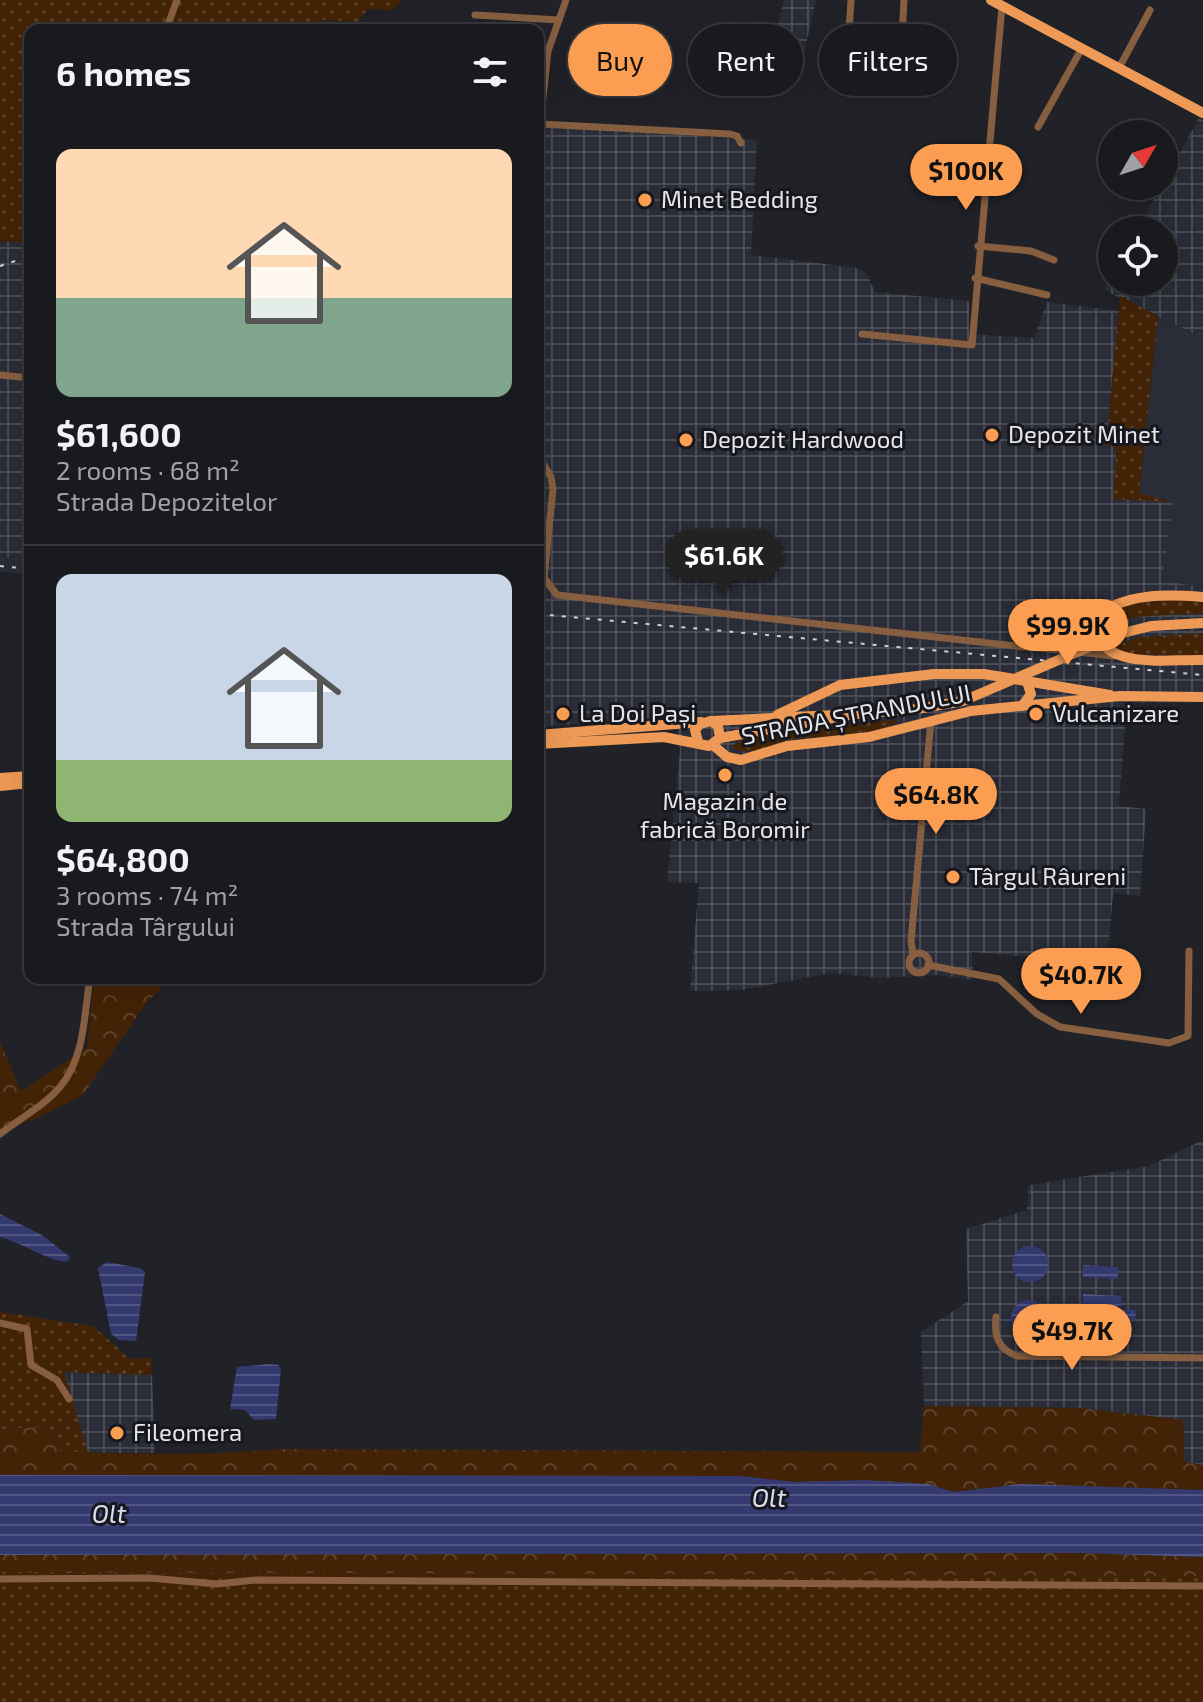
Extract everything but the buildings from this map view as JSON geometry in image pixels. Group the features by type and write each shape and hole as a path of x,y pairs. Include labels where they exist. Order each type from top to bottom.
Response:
{"main road":[{"path":"991,0 1203,113"},
{"path":"1203,597 1141,597 1116,604 1094,617 1100,644 1115,656 1203,660"},
{"path":"544,735 777,715 903,711 963,701 1119,634 1151,626 1203,623"},
{"path":"777,715 846,684 956,673 1026,679 1120,696"},
{"path":"1020,707 1031,694 1026,679"},
{"name":"STRADA ȘTRANDULUI","path":"716,741 727,757 741,760 787,746 869,737 962,712 1120,696 1203,697"},
{"path":"544,744 646,737 716,741 857,714"},
{"path":"707,721 720,729 716,741"},
{"path":"698,742 695,730 707,721"},
{"path":"0,778 24,776"},
{"path":"0,786 24,784"}],"street":[{"path":"168,24 177,0"},
{"path":"544,71 566,0"},
{"path":"851,0 849,31 897,42 902,37 904,0"},
{"path":"862,334 972,345 975,278 1002,6"},
{"path":"1119,68 1150,10"},
{"path":"475,15 559,20"},
{"path":"1038,127 1082,48"},
{"path":"544,124 730,134 737,136 741,143"},
{"path":"978,246 1031,251 1054,260"},
{"path":"975,278 1047,295"},
{"path":"0,375 24,377"},
{"path":"544,465 553,489 544,578 557,595 1115,656"},
{"path":"1024,647 1057,638 1094,617"},
{"path":"928,965 921,972 913,970 909,961 913,955 911,946 931,720"},
{"path":"928,965 999,979 1037,1014 1060,1027 1169,1043 1188,1036 1189,951"},
{"path":"913,955 925,956 928,965"},
{"path":"0,1134 52,1095 70,1074 79,1052 89,984"},
{"path":"996,1317 995,1332 1000,1344 1005,1351 1017,1356 1203,1358"},
{"path":"0,1323 27,1329 31,1365 57,1380 69,1399"},
{"path":"0,1579 149,1578 217,1584 257,1580 1203,1586"}],"shaded area":[{"path":"784,0 816,0 803,58 803,24 778,24"},
{"path":"1199,118 1203,121 1203,338 1116,296 1178,296 1178,216 1145,216 1154,200 1178,200 1178,156"},
{"path":"544,126 757,140 751,255 857,268 866,273 875,292 969,301 969,334 1034,338 1047,302 1119,311 1106,444 1117,446 1114,498 1173,502 1162,581 1203,587 1203,702 1127,703 1119,806 1146,809 1140,896 1113,893 1107,964 972,952 973,980 939,975 877,978 832,973 741,990 690,991 699,883 667,882 680,750 675,716 544,727"},
{"path":"0,241 24,243 24,559 0,556"},
{"path":"1158,316 1203,338 1203,587 1162,582 1165,551 1139,494"},
{"path":"0,556 24,559 24,574 0,572"},
{"path":"1203,1140 1203,1465 1184,1462 1183,1420 1079,1408 924,1406 921,1332 968,1301 966,1229 1027,1210 1029,1185 1149,1166"},
{"path":"63,1372 152,1375 155,1453 88,1453"}],"green space":[{"path":"0,0 402,0 394,10 367,9 359,22 24,24 24,243 0,241"},
{"path":"1120,296 1158,316 1139,493 1173,502 1113,499 1117,447 1106,445"},
{"path":"1173,600 1203,601 1203,613 1135,617 1100,627 1098,620 1116,610"},
{"path":"1203,633 1203,656 1124,654 1109,647 1141,637"},
{"path":"897,720 892,725 868,732 797,738 745,751 732,747 759,735 782,731"},
{"path":"93,984 164,984 145,1005 82,1096 35,1119 0,1130 0,1042 21,1091 87,1048"},
{"path":"0,1312 93,1326 130,1359 151,1358 152,1375 64,1372 88,1453 58,1451 50,1427 0,1429"},
{"path":"924,1406 1079,1408 1183,1420 1184,1462 1203,1465 1203,1490 1021,1484 953,1492 928,1484 795,1482 740,1476 0,1475 0,1429 50,1427 58,1451 114,1453 283,1449 920,1452"},
{"path":"1080,1553 1203,1557 1203,1576 0,1572 0,1555"},
{"path":"0,1572 1203,1576 1203,1702 0,1702"}],"water":[{"path":"0,1214 42,1235 70,1257 68,1261 55,1260 0,1237"},
{"path":"1030,1246 1042,1252 1048,1264 1042,1276 1030,1282 1018,1276 1012,1264 1018,1252"},
{"path":"107,1262 140,1268 145,1272 136,1341 119,1340 111,1334 98,1268"},
{"path":"1083,1265 1118,1267 1118,1279 1083,1277"},
{"path":"1083,1294 1121,1296 1121,1306 1083,1305"},
{"path":"1029,1300 1041,1306 1047,1318 1041,1330 1029,1336 1017,1330 1011,1318 1017,1306"},
{"path":"1084,1308 1136,1310 1135,1320 1083,1319"},
{"path":"278,1365 281,1369 276,1419 254,1420 245,1410 230,1409 237,1367"},
{"name":"Olt","path":"0,1475 740,1476 795,1482 866,1480 928,1484 953,1492 1021,1484 1203,1490 1203,1557 1080,1553 0,1555"}],"railway":[{"path":"0,266 24,258"},
{"path":"0,566 24,568"},
{"path":"544,615 1203,675"}],"place":[{"name":"Minet Bedding","path":"645,200"},
{"name":"Depozit Minet","path":"992,435"},
{"name":"Depozit Hardwood","path":"686,440"},
{"name":"La Doi Pași","path":"563,714"},
{"name":"Vulcanizare","path":"1036,714"},
{"name":"Magazin de fabrică Boromir","path":"725,775"},
{"name":"Târgul Râureni","path":"953,877"},
{"name":"Fileomera","path":"117,1433"}]}
